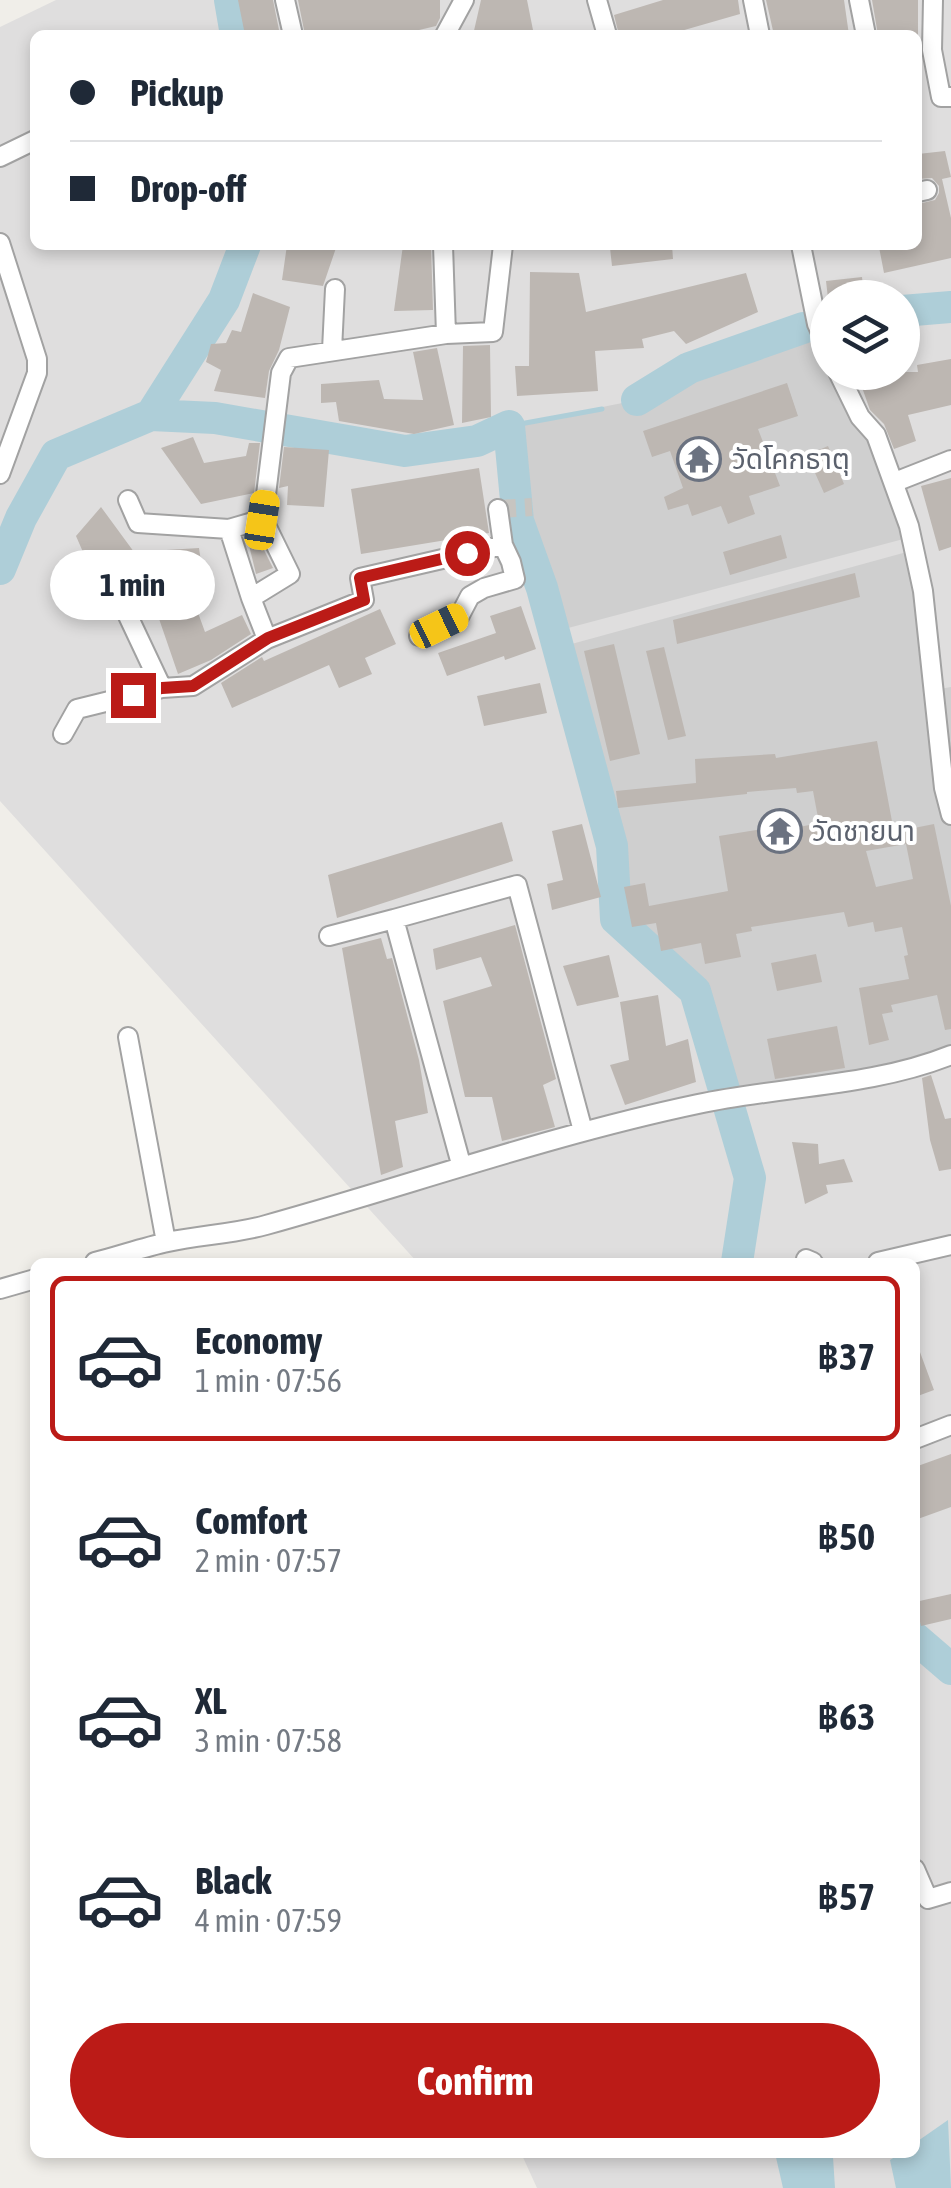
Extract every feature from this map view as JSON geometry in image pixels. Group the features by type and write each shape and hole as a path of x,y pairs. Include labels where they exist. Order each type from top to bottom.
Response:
{"street":[{"path":"285,0 292,30"},
{"path":"448,30 464,0"},
{"path":"597,0 606,30"},
{"path":"753,0 759,30"},
{"path":"858,0 865,30"},
{"path":"933,0 932,50 940,97 951,97"},
{"path":"0,157 30,142"},
{"path":"0,243 34,349 37,372 0,474"},
{"path":"443,250 446,334"},
{"path":"250,598 290,574 262,520 284,365 289,358 446,334 493,332 502,250"},
{"path":"802,250 810,289"},
{"path":"332,350 335,289"},
{"path":"847,390 860,417 876,435 895,482 923,591 944,788 951,815"},
{"path":"895,482 951,460"},
{"path":"128,500 138,522 228,529 262,520"},
{"path":"419,636 459,617 470,596 515,579 503,545 498,510"},
{"path":"228,529 250,598 268,638"},
{"path":"63,734 77,709 162,688 193,686 268,638 364,600 360,578 503,545"},
{"path":"121,602 162,688"},
{"path":"329,936 517,885 583,1131"},
{"path":"394,919 461,1164"},
{"path":"128,1037 166,1242"},
{"path":"109,1258 166,1242 262,1227 461,1164 583,1131 765,1091 849,1079 865,1081 951,1055"},
{"path":"895,1258 951,1245"},
{"path":"0,1289 30,1281"},
{"path":"920,1437 951,1425"},
{"path":"922,1902 951,1892"}],"shaded area":[{"path":"56,0 951,0 951,2188 537,2188 523,2158 920,2158 920,1258 413,1258 0,801 0,27"},
{"name":"วัดโคกธาตุ","path":"810,326 810,390 846,390 911,537 553,632 518,521 509,426 637,400 689,368"},
{"name":"วัดชายนา","path":"914,550 934,690 951,687 951,1055 725,1092 695,991 616,919 612,846 557,648"}],"water":[{"path":"948,2120 951,2188 896,2188 890,2160 920,2158 920,2140"},
{"path":"776,2158 833,2158 835,2188 783,2188"}],"building":[{"path":"238,0 273,0 279,30 244,30"},
{"path":"298,0 440,0 436,26 419,30 304,30"},
{"path":"481,0 527,0 533,30 474,30"},
{"path":"663,0 738,0 740,14 684,30 618,30 614,15"},
{"path":"766,0 844,0 848,30 773,30"},
{"path":"872,0 918,0 918,30 877,30"},
{"path":"945,151 951,177 942,179 951,218 951,258 884,273 880,250 922,250 922,203 935,200 939,186 932,178 922,179 922,154"},
{"path":"286,250 335,250 323,286 282,280"},
{"path":"402,250 431,250 433,310 394,311"},
{"path":"610,250 672,250 673,259 612,266"},
{"path":"530,272 579,273 586,312 746,273 758,312 686,344 674,331 642,339 644,348 595,351 598,391 517,396 515,366 529,366"},
{"path":"253,293 290,307 269,371 265,398 214,391 221,370 206,362 211,344 226,343 232,330 241,332"},
{"path":"490,345 491,417 462,423 463,346"},
{"path":"437,348 454,425 414,434 339,421 336,402 321,403 321,384 379,380 384,399 423,400 413,352"},
{"path":"951,359 951,405 908,415 916,441 894,449 884,424 870,410 863,390 920,390 920,364"},
{"path":"787,383 798,416 758,429 780,486 749,496 755,514 728,524 721,506 692,516 688,504 668,510 664,497 683,488 670,451 652,457 643,431"},
{"path":"193,437 204,463 246,456 249,443 260,443 254,493 201,504 161,448"},
{"path":"828,446 844,484 824,493 807,455"},
{"path":"284,447 329,450 324,507 287,505 288,486 279,488"},
{"path":"479,468 489,533 361,554 351,489"},
{"path":"951,478 951,547 939,551 921,486"},
{"path":"101,507 134,552 199,548 203,575 131,578 103,598 76,536"},
{"path":"256,534 273,568 256,574 247,537"},
{"path":"781,535 787,558 730,575 723,552"},
{"path":"855,573 860,597 677,644 673,620"},
{"path":"193,599 205,632 242,615 251,634 211,660 178,674 157,613"},
{"path":"521,606 536,649 447,676 438,653 496,633 490,616"},
{"path":"380,609 396,644 365,658 372,674 339,688 329,665 232,708 221,683 262,657 264,661"},
{"path":"614,644 640,754 610,761 584,651"},
{"path":"664,647 686,736 668,740 646,651"},
{"path":"540,683 547,713 484,726 477,696"},
{"path":"877,741 894,832 934,824 951,906 951,1029 945,1030 937,995 891,1005 893,1012 882,1014 889,1040 869,1045 859,988 909,979 902,927 875,932 873,922 848,927 844,912 751,927 752,931 736,934 741,957 705,964 701,943 661,951 656,923 632,927 624,887 645,883 649,906 728,891 719,836 774,827 775,832 819,823 813,791 797,793 796,788 618,808 616,791 696,783 695,759 775,754 776,758","holes":["906,844 913,879 876,887 866,851"]},
{"path":"502,822 513,861 337,918 328,875"},
{"path":"582,824 601,897 552,910 547,884 563,880 552,831"},
{"path":"515,925 556,1079 543,1085 555,1127 502,1141 492,1097 465,1097 443,1001 492,986 481,957 436,970 433,949"},
{"path":"381,938 387,959 392,958 419,1060 428,1113 395,1121 403,1167 381,1175 342,948"},
{"path":"816,954 822,982 777,991 771,963"},
{"path":"609,955 619,997 577,1006 563,966"},
{"path":"658,995 666,1046 688,1039 696,1082 625,1105 610,1065 629,1060 620,1002"},
{"path":"837,1026 845,1068 775,1079 767,1039"},
{"path":"931,1075 945,1119 951,1118 951,1169 939,1171 930,1140 922,1078"},
{"path":"792,1142 818,1144 819,1164 844,1159 853,1182 826,1185 828,1193 805,1204"},
{"path":"920,1352 934,1390 920,1395"},
{"path":"951,1454 951,1507 920,1518 920,1465"},
{"path":"951,1594 951,1619 921,1626 920,1601"}],"waterway":[{"path":"230,0 235,30"},
{"path":"151,415 224,300 243,250"},
{"path":"920,310 951,307"},
{"path":"637,400 689,368 803,328"},
{"path":"509,426 602,409"},
{"path":"0,569 21,518 56,455 151,415 215,418 405,451 477,441 509,426 518,521 542,588 612,846 616,919 695,991 750,1178 738,1258"},
{"path":"920,1642 951,1669"}],"tunnel":[{"path":"498,509 532,507"}],"place":[{"name":"วัดโคกธาตุ","path":"699,459"},
{"name":"วัดชายนา","path":"780,831"}],"route":[{"path":"133,695 193,686 268,638 364,600 360,578 467,553"}]}
